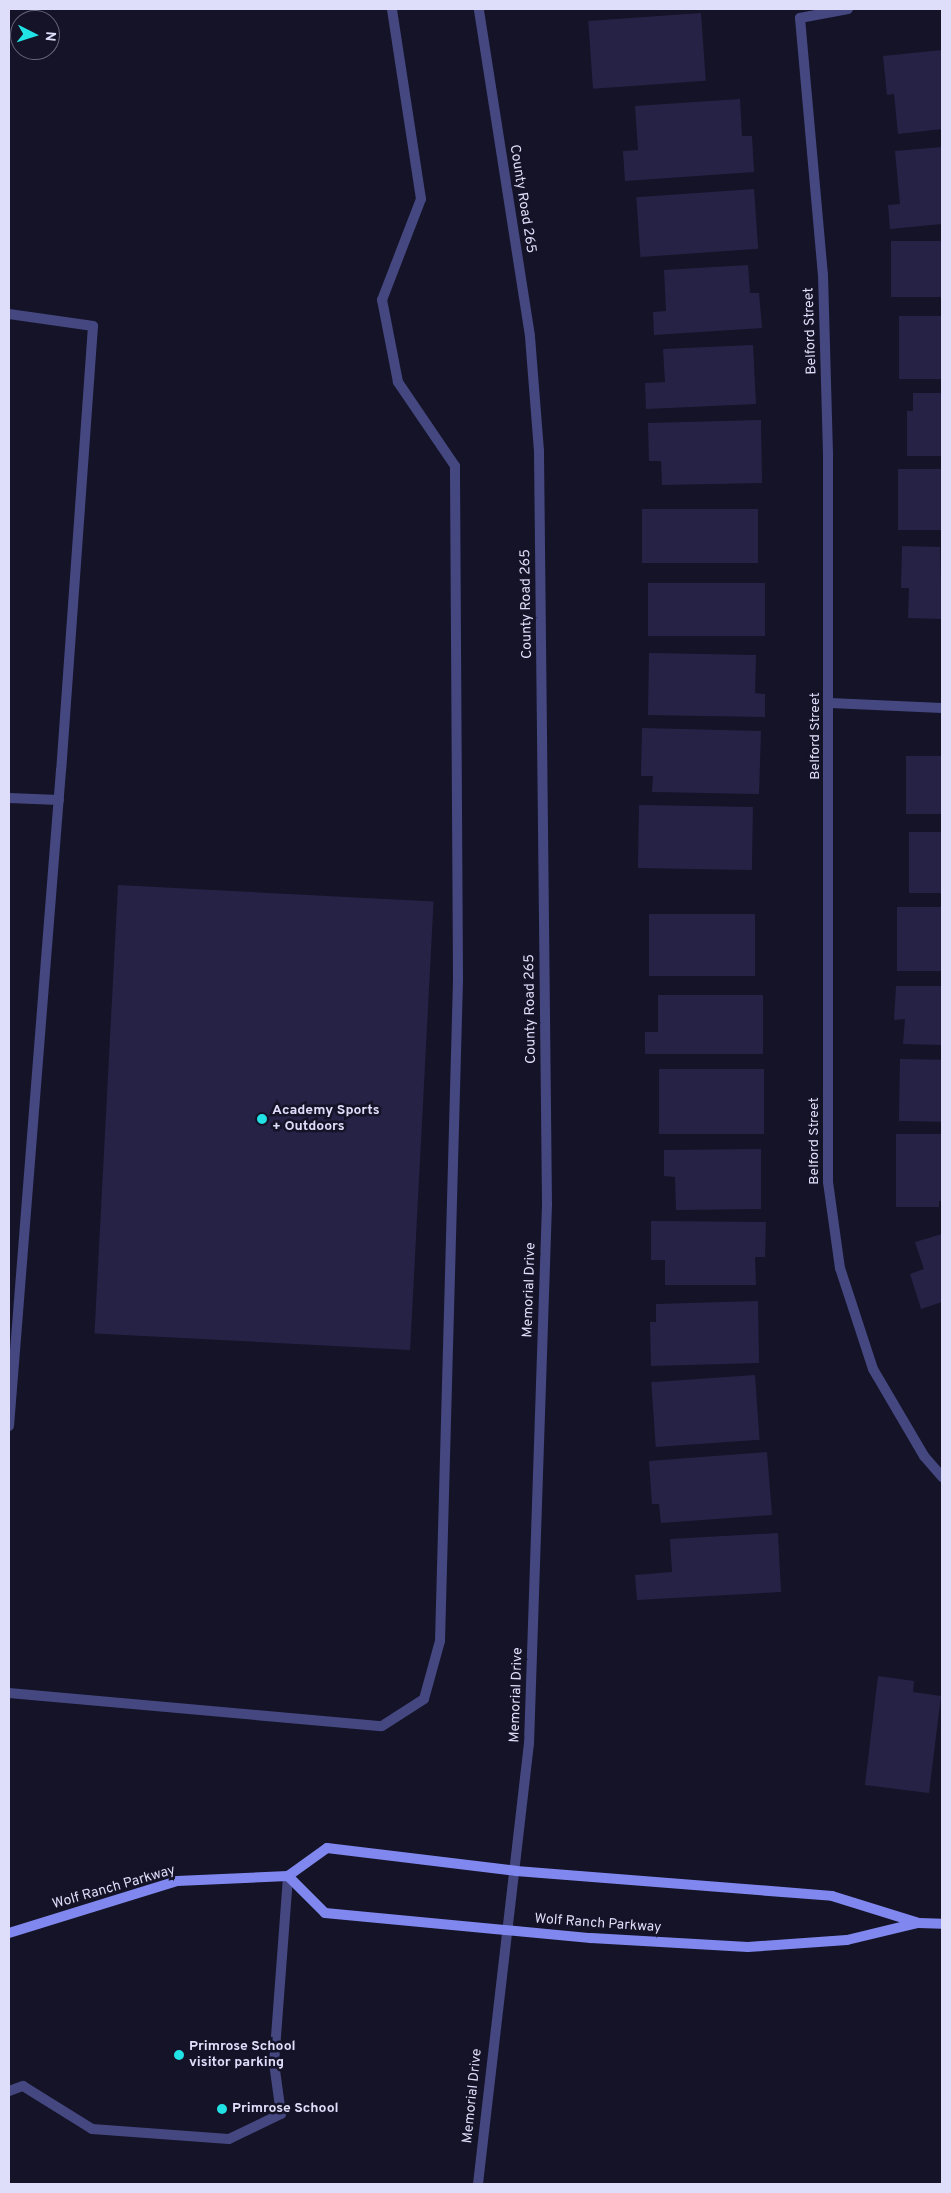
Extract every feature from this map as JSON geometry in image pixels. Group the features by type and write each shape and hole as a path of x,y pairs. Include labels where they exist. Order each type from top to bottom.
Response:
{"street":[{"path":"9,1693 382,1726 424,1699 440,1641 458,978 455,466 398,382 382,300 422,199 392,9"},
{"name":"County Road 265","path":"478,9 530,336 539,451 546,1204"},
{"name":"Belford Street","path":"848,9 800,18 823,275 830,702 828,1182 840,1268 872,1369 924,1456 942,1477"},
{"path":"9,314 93,326 59,800 9,1426"},
{"path":"830,702 942,708"},
{"path":"9,798 59,800"},
{"name":"Memorial Drive","path":"478,2184 516,1871 529,1744 546,1204"},
{"name":"Wolf Ranch Parkway","path":"9,1933 177,1881 288,1876 327,1848 516,1871 832,1896 919,1923 942,1924"},
{"path":"9,2090 23,2086 92,2129 229,2139 281,2114 274,2063 288,1876"},
{"name":"Wolf Ranch Parkway","path":"288,1876 325,1913 508,1931 748,1948 847,1940 919,1923"}],"building":[{"path":"701,13 706,81 593,89 588,21"},
{"path":"942,50 942,129 898,134 894,94 887,95 883,56"},
{"path":"740,99 742,136 752,136 754,172 625,181 623,151 638,150 635,106"},
{"path":"942,147 942,224 890,229 888,205 900,204 895,151"},
{"path":"754,189 758,249 640,257 636,197"},
{"path":"891,241 942,241 942,297 891,297"},
{"path":"748,265 750,293 759,293 762,328 654,335 653,312 666,311 664,270"},
{"path":"899,316 942,316 942,379 899,379"},
{"path":"753,345 756,404 646,409 645,383 665,382 663,349"},
{"path":"913,393 942,393 942,456 907,456 907,411 913,411"},
{"path":"761,420 762,483 662,485 661,461 649,461 648,423"},
{"path":"898,469 942,469 942,530 898,530"},
{"path":"642,509 758,509 758,563 642,563"},
{"path":"902,546 940,547 942,619 908,618 909,588 901,588"},
{"path":"648,583 765,583 765,636 648,636"},
{"path":"649,653 756,655 755,693 765,694 765,717 648,715"},
{"path":"642,728 761,731 759,794 652,792 653,776 641,776"},
{"path":"906,756 942,756 942,814 906,814"},
{"path":"639,805 753,807 752,870 638,868"},
{"path":"909,832 942,832 942,893 909,893"},
{"name":"Academy Sports + Outdoors","path":"118,885 434,902 410,1350 95,1333"},
{"path":"897,907 942,907 942,971 897,971"},
{"path":"649,914 755,914 755,976 649,976"},
{"path":"896,986 942,986 942,1045 903,1044 905,1019 894,1020"},
{"path":"658,995 763,995 763,1054 645,1054 645,1032 658,1032"},
{"path":"900,1059 942,1060 941,1122 899,1121"},
{"path":"659,1069 764,1069 764,1134 659,1134"},
{"path":"896,1134 942,1134 942,1201 939,1201 939,1207 896,1207"},
{"path":"761,1149 761,1209 676,1210 675,1177 664,1176 664,1150"},
{"path":"651,1221 766,1222 765,1257 755,1257 756,1285 665,1285 665,1260 651,1260"},
{"path":"942,1234 942,1302 921,1309 910,1274 924,1269 915,1242"},
{"path":"758,1301 759,1363 651,1366 650,1322 656,1322 656,1304"},
{"path":"755,1375 760,1440 656,1447 651,1382"},
{"path":"767,1452 772,1515 661,1523 659,1504 652,1504 649,1461"},
{"path":"778,1533 781,1592 637,1600 635,1575 672,1572 670,1539"},
{"path":"878,1676 914,1681 913,1692 941,1696 929,1793 865,1785"}],"place":[{"name":"Academy Sports + Outdoors","path":"262,1119"},
{"name":"Primrose School visitor parking","path":"179,2055"},
{"name":"Primrose School","path":"222,2109"}]}
